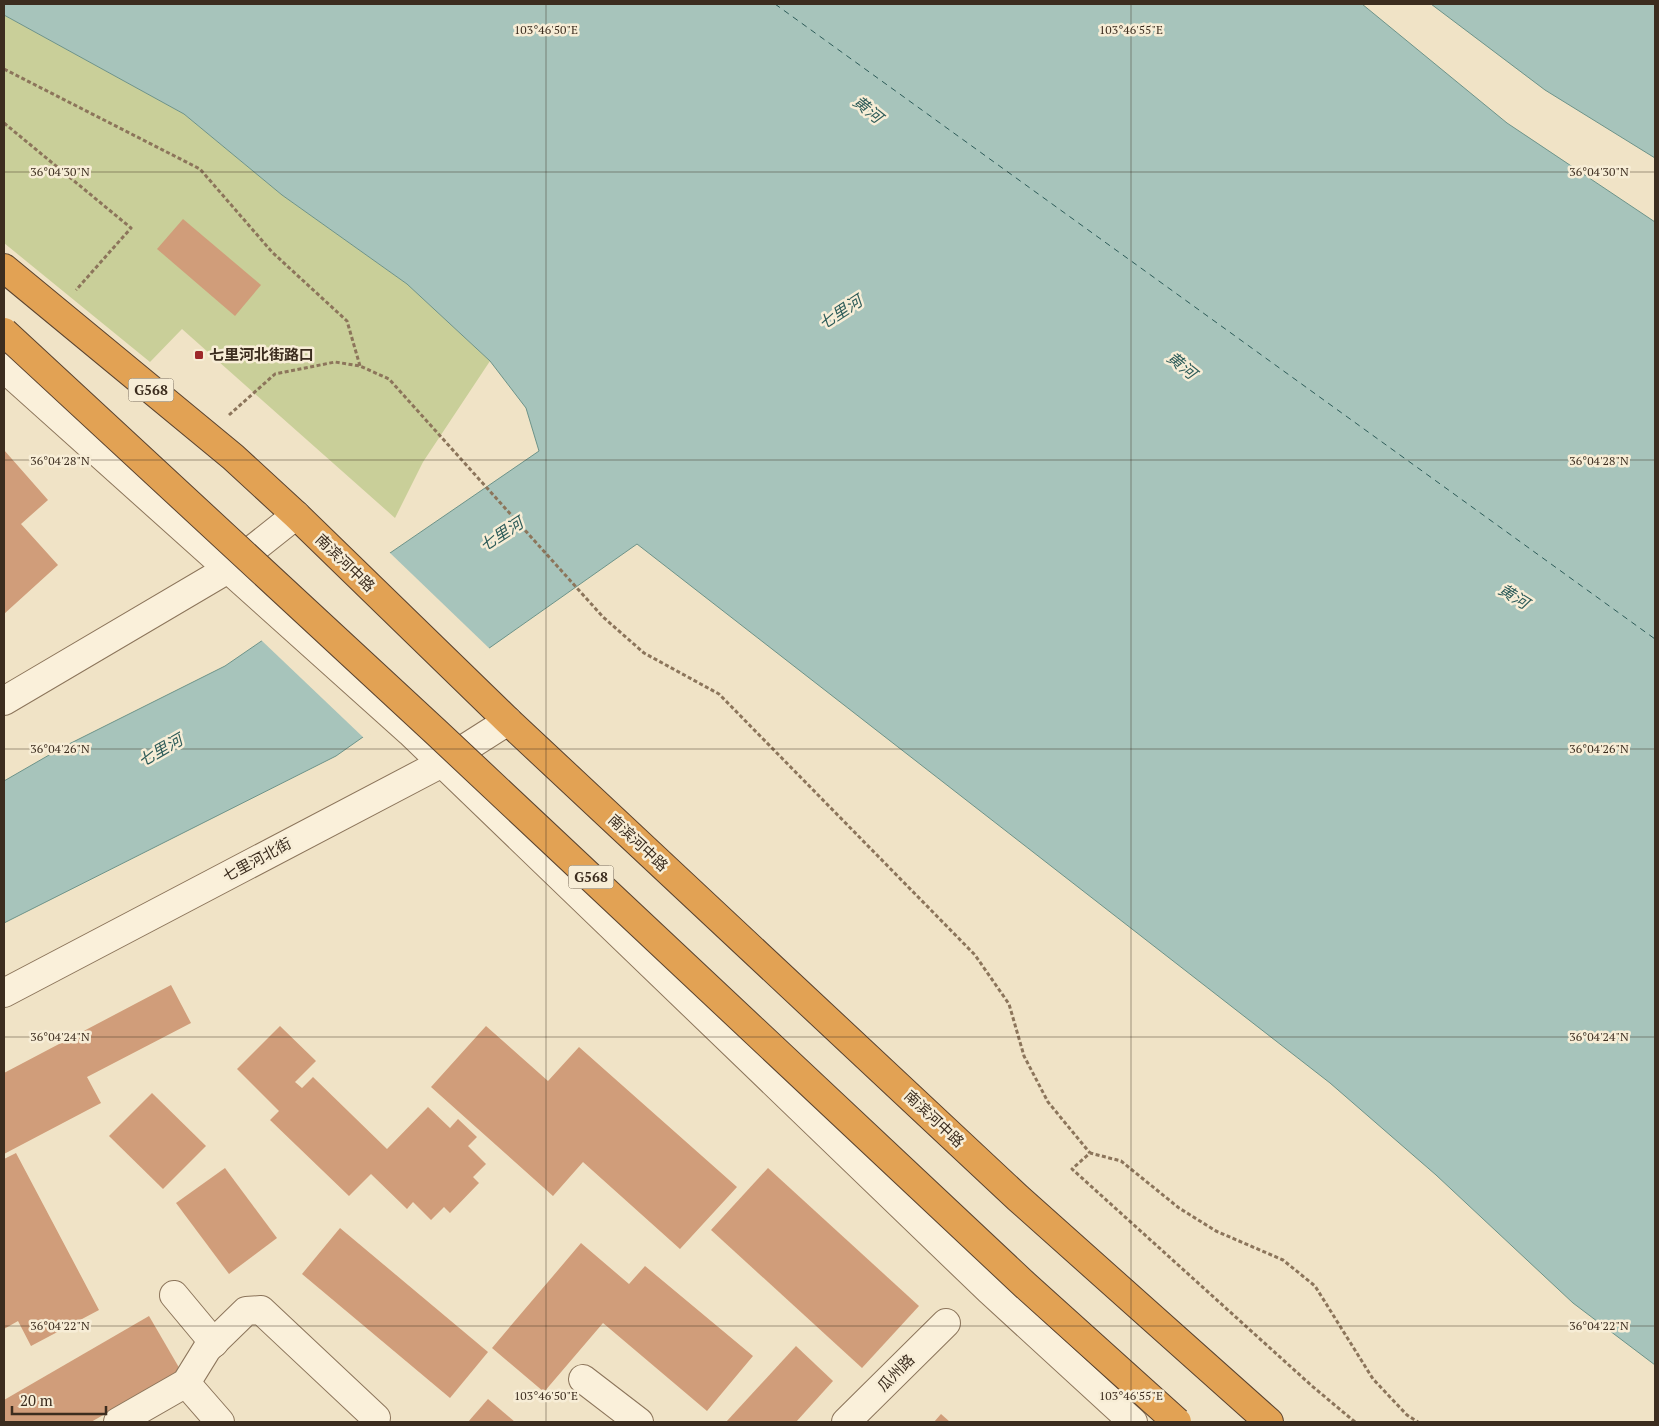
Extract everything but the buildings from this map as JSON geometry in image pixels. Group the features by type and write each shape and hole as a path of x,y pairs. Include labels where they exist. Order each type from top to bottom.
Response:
{"highway":[{"name":"南滨河中路","path":"4,268 206,435 296,515 508,721 1018,1198 1269,1422"},
{"name":"G568","path":"4,332 436,732 1025,1285 1177,1422"}],"street":[{"path":"4,368 410,732 989,1290 1133,1422"},
{"path":"4,701 228,569 296,515"},
{"name":"七里河北街","path":"4,994 442,763 508,721"},
{"path":"174,1295 214,1342"},
{"path":"118,1422 186,1383 214,1342 246,1311 261,1310 376,1418"},
{"name":"瓜州路","path":"846,1422 946,1323"},
{"path":"583,1379 639,1422"},
{"path":"186,1383 220,1422"}],"path":[{"path":"4,69 200,169 272,252 347,322 360,366"},
{"path":"4,123 130,228 56,311"},
{"path":"206,435 275,374 335,362 360,366 389,379 603,617 644,653 719,694 976,955 1009,1004 1024,1056 1048,1102 1090,1153 1121,1161 1179,1208 1216,1231 1283,1260 1315,1286 1373,1379 1407,1415 1418,1422"},
{"path":"1090,1153 1072,1169 1312,1386 1356,1422"}],"green space":[{"path":"4,15 184,114 282,195 407,284 490,361 423,462 395,518 182,329 150,362 4,243"}],"water":[{"path":"4,4 1362,4 1507,123 1655,222 1655,1365 1573,1303 1436,1175 1330,1083 637,544 336,756 4,923 4,781 63,747 225,666 539,451 526,408 490,361 407,284 282,195 184,114 4,15"},
{"path":"1431,4 1655,4 1655,158 1545,90"}],"pier":[{"path":"388,551 491,650 365,739 260,639"}],"ferry route":[{"path":"775,4 1655,639"}],"place":[{"name":"七里河北街路口","path":"199,355"}],"water label":[{"name":"黄河","path":"868,109"},
{"name":"七里河","path":"840,312"},
{"name":"黄河","path":"1182,365"},
{"name":"七里河","path":"501,534"},
{"name":"黄河","path":"1514,596"},
{"name":"七里河","path":"160,750"}]}
